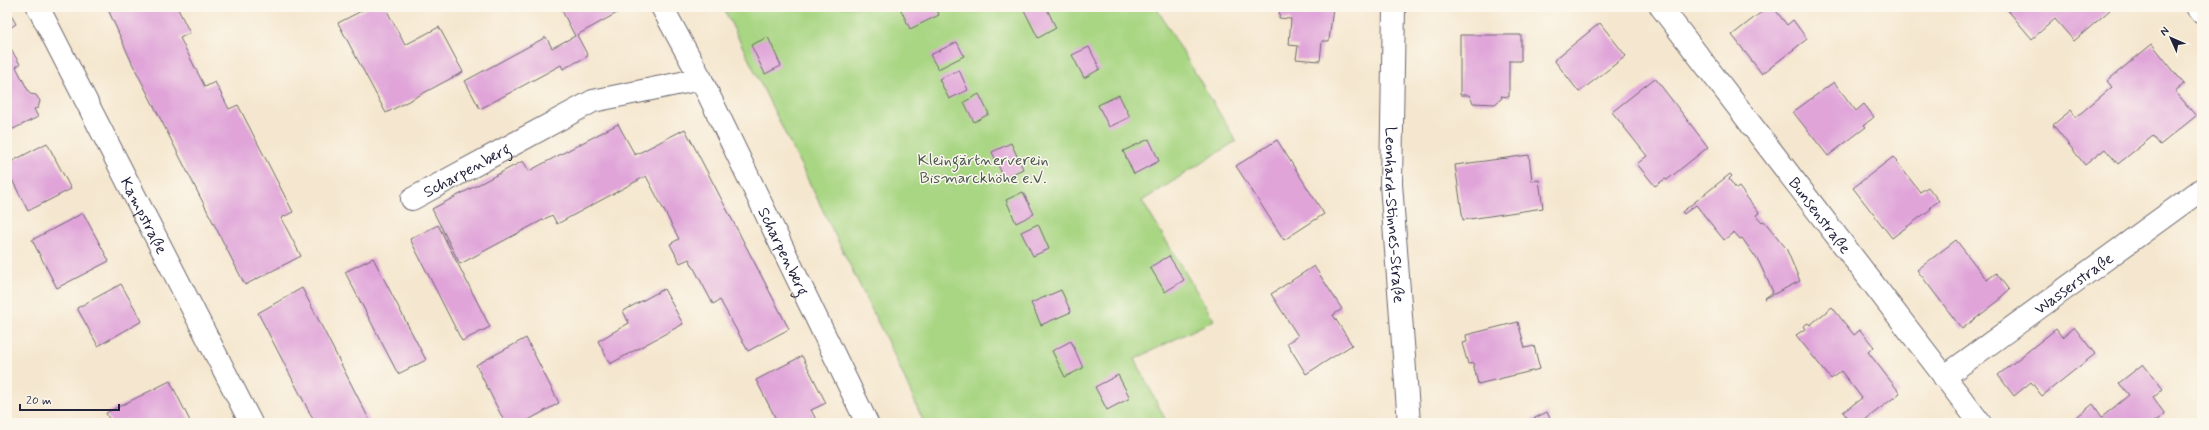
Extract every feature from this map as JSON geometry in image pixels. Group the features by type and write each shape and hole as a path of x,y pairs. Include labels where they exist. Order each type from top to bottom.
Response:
{"street":[{"name":"Kampstraße","path":"38,7 251,423"},
{"name":"Scharpenberg","path":"662,7 701,79 867,423"},
{"name":"Leonhard-Stinnes-Straße","path":"1394,7 1391,184 1409,423"},
{"name":"Bunsenstraße","path":"1661,7 1980,423"},
{"path":"2197,7 2202,13"},
{"name":"Scharpenberg","path":"412,199 593,101 701,79"},
{"name":"Wasserstraße","path":"1944,377 2202,189"}],"green space":[{"name":"Kleingärtnerverein Bismarckhöhe e.V.","path":"723,7 1156,7 1236,141 1142,201 1214,320 1135,359 1167,423 924,423 895,357"}],"building":[{"path":"107,7 177,7 190,33 180,38 205,87 215,82 229,109 238,105 293,212 281,218 301,256 245,285 132,63"},
{"path":"369,7 385,7 405,45 439,27 463,72 386,113 338,23"},
{"path":"560,7 628,7 577,35 588,56 563,69 561,65 480,109 465,81 546,37 552,48 575,36"},
{"path":"936,7 939,15 910,29 900,8"},
{"path":"1030,7 1046,7 1056,28 1038,38 1024,10"},
{"path":"1280,7 1333,7 1329,41 1322,41 1320,61 1296,59 1298,46 1289,45 1291,19 1279,18"},
{"path":"1768,7 1773,7 1787,25 1793,20 1807,39 1762,74 1732,35"},
{"path":"2005,7 2107,7 2110,10 2074,41 2055,19 2032,39"},
{"path":"7,8 16,24 7,30"},
{"path":"1600,23 1626,56 1579,92 1554,60"},
{"path":"1460,35 1521,35 1521,61 1509,61 1509,97 1501,96 1502,98 1495,104 1473,103 1469,95 1460,95"},
{"path":"768,37 781,66 765,74 751,45"},
{"path":"957,42 964,56 938,69 930,55"},
{"path":"7,43 20,64 16,67 30,94 36,95 40,101 38,108 34,109 38,117 7,132"},
{"path":"2152,44 2184,84 2175,91 2196,116 2160,145 2153,136 2118,164 2105,149 2085,165 2053,125 2071,110 2076,117 2112,87 2107,81"},
{"path":"1089,47 1100,69 1084,78 1072,55"},
{"path":"959,70 968,90 949,99 939,79"},
{"path":"1655,78 1708,147 1667,180 1665,179 1655,186 1637,164 1647,156 1612,112"},
{"path":"1834,82 1856,111 1864,104 1874,117 1864,125 1866,127 1828,156 1793,112"},
{"path":"979,94 989,114 974,122 964,102"},
{"path":"1119,95 1130,117 1109,127 1098,105"},
{"path":"618,124 635,155 685,129 789,329 748,351 720,300 713,304 689,259 680,263 670,244 679,239 646,176 557,224 552,215 460,264 432,209 523,161 529,171"},
{"path":"1149,139 1159,161 1134,174 1123,151"},
{"path":"1277,140 1324,214 1284,240 1236,166"},
{"path":"47,143 71,189 28,211 7,170 7,164"},
{"path":"1011,143 1023,169 1004,178 992,152"},
{"path":"1529,155 1532,181 1539,180 1543,208 1463,220 1455,165"},
{"path":"1893,157 1920,192 1928,187 1939,201 1930,207 1931,209 1892,238 1853,188"},
{"path":"1730,174 1732,176 1729,179 1736,189 1739,187 1759,213 1756,215 1762,222 1764,221 1786,248 1800,281 1764,299 1773,292 1759,262 1742,238 1740,239 1734,232 1724,240 1696,205 1684,214 1682,212"},
{"path":"1023,192 1034,214 1016,223 1006,200"},
{"path":"83,213 109,261 57,288 32,240"},
{"path":"1038,224 1049,249 1033,256 1021,232"},
{"path":"438,225 490,327 462,341 410,239"},
{"path":"1956,240 1987,280 1996,273 2009,290 2001,297 2001,299 1962,329 1917,270"},
{"path":"1169,256 1184,280 1165,292 1150,267"},
{"path":"373,258 426,360 398,374 345,272"},
{"path":"1314,266 1342,309 1333,315 1352,345 1306,374 1287,343 1298,336 1271,294"},
{"path":"121,284 142,321 98,346 77,308"},
{"path":"302,288 371,423 315,423 258,313"},
{"path":"664,289 683,324 610,364 598,341 629,323 623,311"},
{"path":"1061,290 1071,312 1041,325 1031,303"},
{"path":"1832,307 1854,335 1860,330 1874,347 1868,352 1900,393 1861,423 1851,423 1843,412 1862,398 1841,371 1831,379 1796,335 1805,329 1803,326 1808,323 1810,325"},
{"path":"1518,322 1525,348 1534,346 1540,369 1478,384 1473,363 1468,364 1462,343 1467,342 1466,335"},
{"path":"2074,327 2095,354 2042,396 2031,382 2014,396 1998,375 2056,329 2062,337"},
{"path":"526,338 559,403 523,423 505,423 476,365"},
{"path":"1071,341 1083,368 1065,377 1052,351"},
{"path":"802,356 826,403 811,410 818,423 778,423 756,380"},
{"path":"2143,364 2163,389 2153,398 2165,414 2153,423 2069,423 2093,404 2102,417 2129,395 2119,383"},
{"path":"1118,375 1130,398 1107,410 1095,387"},
{"path":"170,381 191,423 111,423 106,413"},
{"path":"1547,412 1552,423 1527,423 1527,422"}]}
